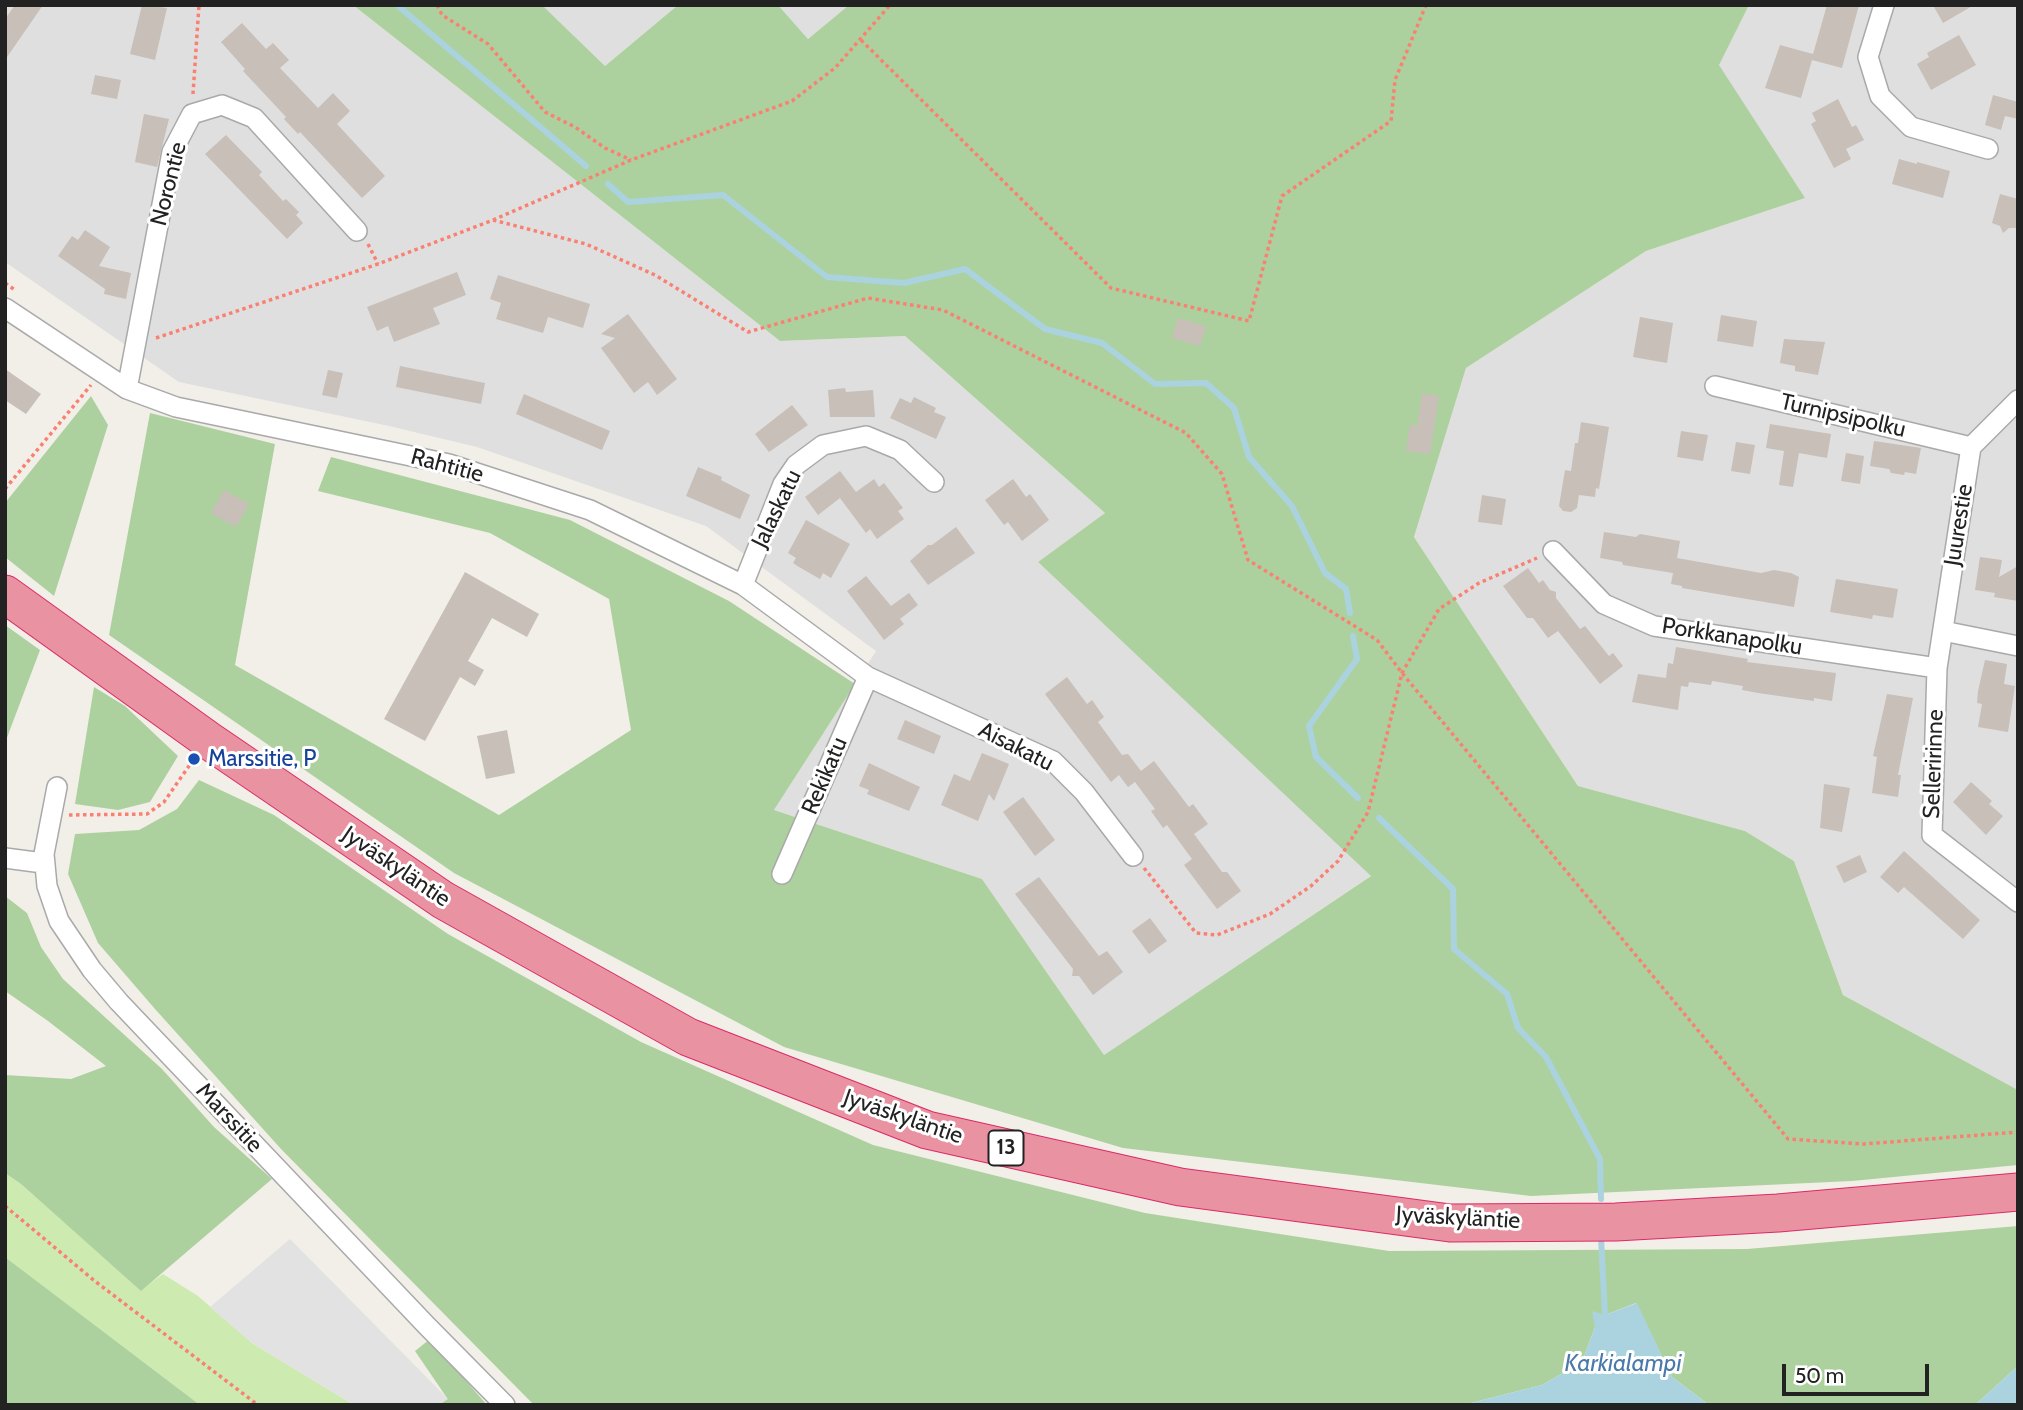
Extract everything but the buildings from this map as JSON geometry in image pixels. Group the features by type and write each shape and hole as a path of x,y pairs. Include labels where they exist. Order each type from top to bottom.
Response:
{"highway":[{"name":"Jyväskyläntie","path":"5,594 208,740 443,900 688,1037 927,1130 1180,1187 1450,1223 1629,1221 1778,1213 2018,1192"}],"street":[{"path":"1884,5 1868,57 1880,96 1911,127 1988,149"},
{"name":"Norontie","path":"127,389 172,152 192,114 222,104 254,118 356,230"},
{"name":"Rahtitie","path":"5,308 127,389 176,407 462,468 590,510 743,584 868,677"},
{"name":"Turnipsipolku","path":"1715,386 1970,447"},
{"path":"1970,447 2018,400"},
{"name":"Jalaskatu","path":"743,584 783,484 796,465 823,445 866,436 901,450 934,482"},
{"name":"Juurestie","path":"1937,668 1970,447"},
{"name":"Porkkanapolku","path":"1553,551 1604,604 1654,626 1937,668"},
{"path":"1943,631 2018,646"},
{"name":"Selleririnne","path":"1937,668 1932,835 2018,902"},
{"name":"Aisakatu","path":"868,677 1053,761 1084,792 1133,856"},
{"name":"Rekikatu","path":"782,874 868,677"},
{"name":"Marssitie","path":"57,787 43,863 47,886 59,921 101,981 505,1405"},
{"path":"5,858 43,863"}],"path":[{"path":"192,114 199,5"},
{"path":"437,5 442,15 488,44 545,112 575,127 605,148 631,160"},
{"path":"157,338 378,264 493,220 631,160 792,102 835,68 890,5"},
{"path":"861,40 1111,288 1249,321 1282,196 1391,121 1395,80 1426,5"},
{"path":"493,220 586,244 655,275 748,332 868,298 943,310 1186,433 1222,474 1248,560 1377,640 1788,1139 1864,1144 2018,1132"},
{"path":"5,489 102,372"},
{"path":"1133,856 1196,933 1217,935 1270,914 1311,886 1338,861 1368,813 1402,673 1438,610 1479,583 1553,551"},
{"path":"50,814 147,814 164,802 208,740"},
{"path":"5,1206 96,1283 258,1405"}],"shaded area":[{"path":"5,5 353,5 780,341 905,336 1105,513 1038,562 1372,875 1104,1055 982,879 774,810 876,651 706,526 477,447 179,382 5,262"},
{"path":"542,5 678,5 605,66"},
{"path":"778,5 849,5 808,39"},
{"path":"1749,5 2018,5 2018,1090 1843,995 1794,861 1745,831 1578,786 1414,537 1466,368 1646,251 1804,198 1718,65"},
{"path":"290,1239 448,1399 439,1405 354,1405 252,1343 210,1307"}],"green space":[{"path":"353,5 542,5 605,66 678,5 778,5 808,39 849,5 1749,5 1719,65 1805,198 1646,251 1466,368 1414,537 1578,786 1745,831 1794,861 1843,995 2018,1090 2018,1165 1852,1181 1531,1196 1123,1148 784,1047 454,873 109,635 150,413 275,444 235,665 499,815 631,730 609,599 490,533 318,491 331,457 570,520 729,601 855,684 774,810 982,879 1104,1055 1371,876 1038,562 1105,513 905,336 780,341"},
{"path":"91,396 108,425 54,596 5,557 5,503"},
{"path":"5,625 40,650 5,743"},
{"path":"94,687 125,706 178,756 150,802 118,810 75,804"},
{"path":"199,780 274,815 448,934 641,1042 873,1145 1145,1213 1389,1251 1747,1249 2018,1226 2018,1366 1975,1405 1709,1405 1672,1377 1636,1303 1605,1315 1595,1327 1582,1362 1542,1385 1463,1405 534,1405 281,1149 98,943 68,874 75,834 139,830 177,809"},
{"path":"5,896 27,913 41,947 63,979 162,1069 214,1127 272,1179 141,1291 21,1184 5,1173 5,1075 71,1079 106,1066 5,991"},
{"path":"5,1173 141,1290 163,1274 198,1296 252,1343 354,1405 200,1405 5,1257"},
{"path":"5,1257 96,1326 200,1405 5,1405"},
{"path":"430,1339 487,1405 439,1405 447,1398 415,1351"}],"water":[{"name":"Karkialampi","path":"1637,1303 1672,1377 1709,1405 1463,1405 1542,1385 1582,1362 1595,1327 1592,1311 1605,1315"},
{"path":"2018,1366 2018,1405 1975,1405"}],"waterway":[{"path":"397,5 586,166"},
{"path":"608,184 628,202 723,195 827,277 904,283 965,269 1045,329 1102,343 1155,384 1206,383 1234,408 1249,457 1292,506 1325,573 1346,589 1350,613"},
{"path":"1353,636 1357,659 1309,726 1316,757 1358,798"},
{"path":"1379,818 1453,889 1454,949 1507,994 1518,1028 1546,1057 1600,1159 1601,1199"},
{"path":"1601,1237 1605,1315"}],"place":[{"name":"Marssitie, P","path":"194,759"}]}
